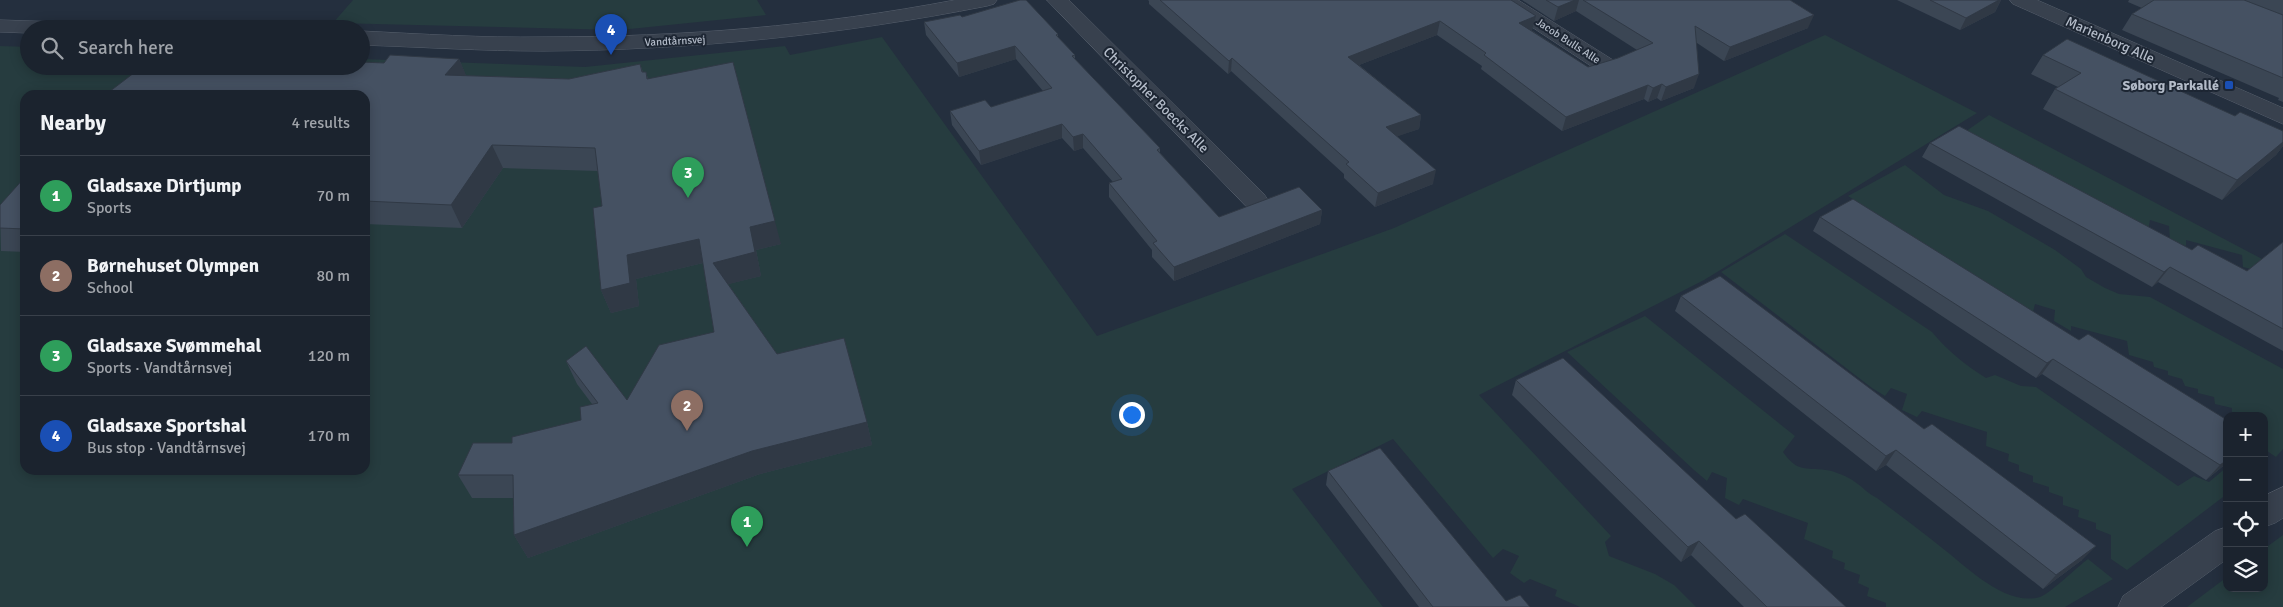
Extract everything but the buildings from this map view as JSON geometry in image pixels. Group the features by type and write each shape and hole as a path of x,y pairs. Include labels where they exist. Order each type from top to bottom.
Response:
{"street":[{"name":"Vandtårnsvej","path":"370,38 541,44 721,38 804,30 894,17 987,0"},
{"name":"Christopher Boecks Alle","path":"1057,0 1255,200"},
{"name":"Jacob Bulls Alle","path":"1504,0 1606,65"},
{"name":"Marienborg Alle","path":"2020,0 2283,117"},
{"path":"0,26 20,27"},
{"path":"2268,511 2283,500"},
{"path":"2136,607 2223,544"}],"green space":[{"path":"353,0 757,0 766,15 620,30 370,24 370,20 336,20"},
{"path":"1825,35 1977,113 1704,280 1479,395 1611,536 1605,542 1609,556 1655,574 1674,585 1696,607 1580,607 1555,596 1557,590 1530,579 1524,583 1510,573 1519,556 1503,549 1493,558 1393,439 1292,489 1383,607 0,607 0,46 20,47 20,75 370,75 370,59 585,67 785,46 790,55 882,37 1097,336 1394,228"},
{"path":"1989,115 2283,270 2275,275 2243,267 2242,255 2186,240 2186,246 2170,240 2169,226 2150,220 2148,230 1965,132"},
{"path":"1905,165 1944,195 1988,211 2055,250 2081,269 2086,277 2105,288 2119,294 2150,297 2283,369 2283,449 2276,457 2268,452 2268,412 2232,412 2232,408 2215,404 2214,397 2198,393 2198,389 2185,386 2182,379 2168,375 2168,371 2154,367 2153,362 2129,355 2127,341 2071,326 2071,331 2054,321 2055,310 2035,304 2033,312 1848,196"},
{"path":"1785,234 1932,332 1964,363 1978,373 1986,378 1995,375 2021,386 2036,387 2178,486 2194,476 2209,482 2223,470 2223,497 2127,570 2111,559 2111,535 2096,529 2096,523 2078,517 2079,510 2063,505 2063,497 2049,492 2049,487 2033,482 2033,476 2019,471 2019,465 2008,461 2009,454 1986,446 1987,432 1922,411 1917,417 1902,410 1907,394 1891,388 1885,396 1872,388 1721,272"},
{"path":"1645,316 1795,436 1783,452 1793,463 1802,468 1833,472 1852,480 1925,534 1974,574 2000,591 2027,599 2040,597 2045,595 2088,559 2113,579 2065,607 1886,607 1886,603 1867,596 1869,588 1858,583 1860,575 1844,569 1845,563 1832,558 1833,551 1804,539 1808,523 1743,499 1739,505 1725,498 1727,478 1712,472 1707,481 1567,352"},
{"path":"2283,535 2283,607 2187,607 2223,580 2223,592 2268,592 2268,546"}],"place":[{"name":"Gladsaxe Sportshal","path":"611,55"},
{"name":"Søborg Parkallé","path":"2229,85"},
{"name":"Gladsaxe Svømmehal","path":"688,198"},
{"name":"Børnehuset Olympen","path":"687,431"},
{"name":"Gladsaxe Dirtjump","path":"747,547"}]}
